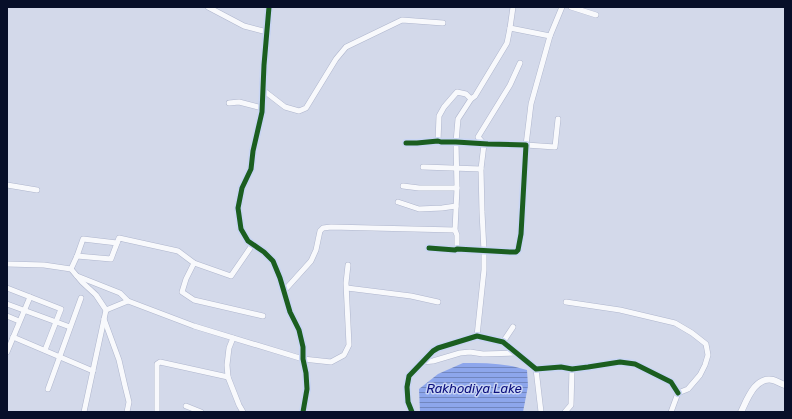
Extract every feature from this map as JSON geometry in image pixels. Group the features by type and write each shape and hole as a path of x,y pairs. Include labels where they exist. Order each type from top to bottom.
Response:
{"street":[{"path":"208,7 244,26 266,32"},
{"path":"269,7 266,32 262,108 253,151 251,169 242,188 238,208 241,228 248,241 264,252 273,261 290,312 299,330 303,347 307,389 303,412"},
{"path":"457,248 457,234 455,230 457,188 456,142 458,119 471,99 475,96 506,43 513,7"},
{"path":"429,248 455,250 457,248 510,252 516,252 518,250 521,234 526,145 531,104 550,36 562,7"},
{"path":"570,7 596,15"},
{"path":"263,90 285,107 299,112 306,108 336,59 346,47 402,20 443,23"},
{"path":"510,28 550,36"},
{"path":"476,336 484,270 481,168 484,144 478,137 510,85 520,63"},
{"path":"438,141 439,116 444,107 457,92 466,94 471,99"},
{"path":"229,103 239,102 262,108"},
{"path":"406,143 438,141 555,147 558,119"},
{"path":"422,167 481,168"},
{"path":"7,185 37,190"},
{"path":"403,186 419,188 457,188"},
{"path":"398,202 419,209 456,206"},
{"path":"284,291 311,261 316,250 320,231 323,228 455,230"},
{"path":"77,256 111,259 119,238 178,251 194,263 231,276 253,244"},
{"path":"71,269 82,239 117,243"},
{"path":"194,263 186,279 182,292 194,300 263,316"},
{"path":"7,264 44,265 71,269 96,295 106,310 84,412"},
{"path":"78,276 120,293 128,301 194,326 303,359 331,362 344,355 349,345 346,284 348,265"},
{"path":"7,288 60,309 44,350"},
{"path":"347,288 411,296 438,302"},
{"path":"7,352 30,297"},
{"path":"48,389 81,298"},
{"path":"106,310 128,301"},
{"path":"566,302 620,310 675,323 692,333 706,344 708,355 700,375 688,389 678,393 670,412"},
{"path":"7,304 70,328"},
{"path":"7,316 20,321"},
{"path":"104,319 119,360 129,402 127,412"},
{"path":"503,342 513,327"},
{"path":"412,412 408,402 408,376 433,351 438,348 476,336 503,342 536,369 541,412"},
{"path":"13,337 93,371"},
{"path":"233,338 229,348 227,365 228,377 239,405 244,412"},
{"path":"422,362 433,361 465,352 483,354 517,353"},
{"path":"157,412 157,364 160,362 228,377"},
{"path":"536,369 561,367 572,369 588,368 620,362 635,364 671,382 678,393"},
{"path":"565,412 572,405 572,369"},
{"path":"741,412 756,386 764,380 773,380 785,385"},
{"path":"186,406 201,412"}],"water":[{"name":"Rakhodiya Lake","path":"463,363 487,363 527,370 528,386 523,412 420,412 419,389 438,374"}],"cycle path":[{"path":"269,7 262,112 253,151 251,169 242,188 238,208 241,229 248,241 264,252 273,261 280,278 290,312 299,330 303,347 307,389 303,412"},
{"path":"406,143 438,141 526,145 521,234 518,250 516,252 510,252 429,248"},
{"path":"412,412 408,402 407,387 409,376 433,351 438,348 477,336 503,342 536,369 561,367 572,369 620,362 635,364 671,382 678,393"}]}
